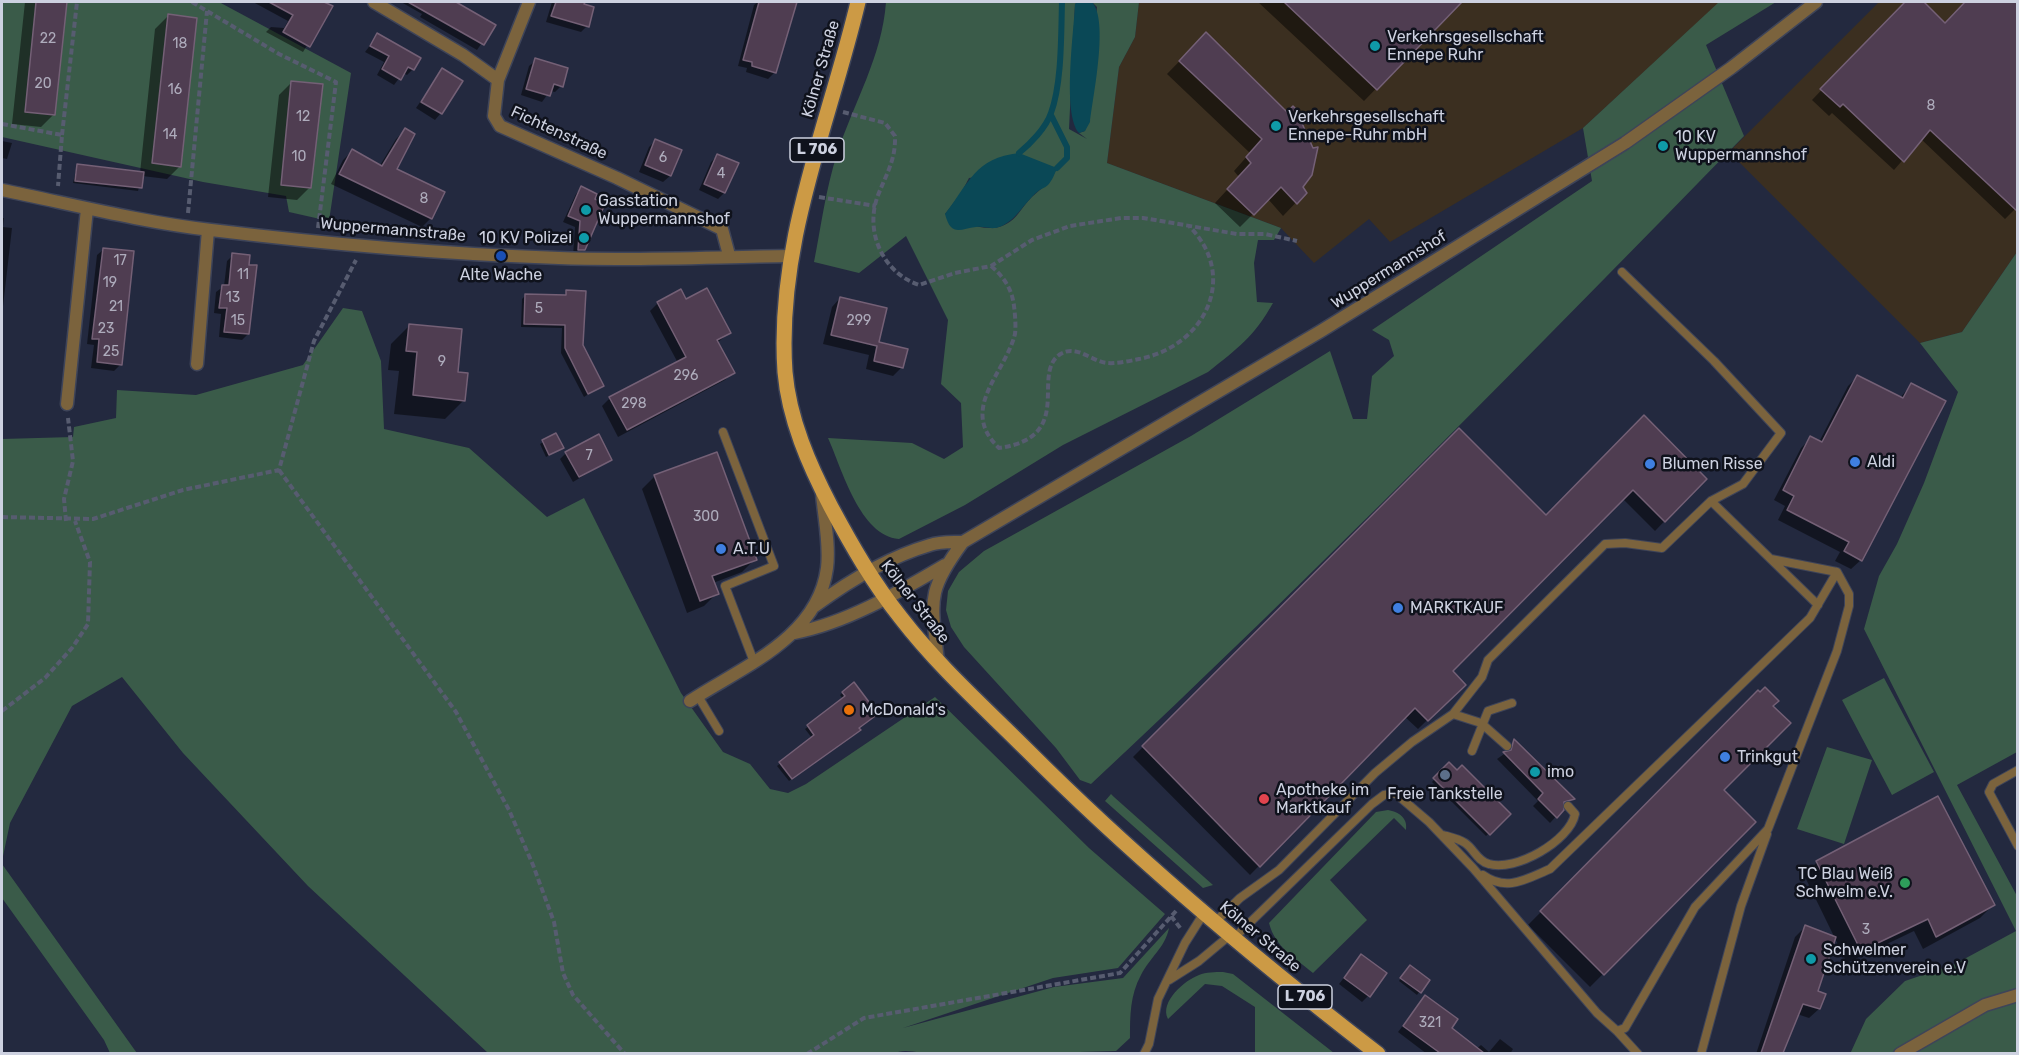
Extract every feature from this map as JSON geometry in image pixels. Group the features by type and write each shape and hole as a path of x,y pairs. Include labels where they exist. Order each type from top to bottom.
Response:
{"main road":[{"name":"Kölner Straße","path":"858,2 804,194 790,256 784,312 785,374 790,402 800,435 822,489 868,573 938,662 1083,805 1187,899 1231,938 1378,1053"}],"street":[{"path":"374,2 463,55 498,80 529,2"},
{"name":"Wuppermannshof","path":"938,662 932,604 933,591 945,565 963,542 1321,331 1625,143 1731,68 1816,2"},
{"name":"Fichtenstraße","path":"498,80 494,116 500,126 617,178 722,229 729,255"},
{"name":"Wuppermannstraße","path":"2,190 87,209 208,230 363,246 561,258 674,260 729,255 790,256"},
{"path":"67,404 87,209"},
{"path":"197,364 208,230"},
{"name":"Wuppermannshof","path":"694,699 754,662 794,633 812,608 827,568 822,489"},
{"name":"Wuppermannshof","path":"812,608 844,584 932,544 963,542"},
{"name":"Wuppermannshof","path":"794,633 817,629 886,597 945,565"},
{"path":"1900,1053 1985,1005 2018,995"}],"lane":[{"path":"1144,1053 1149,1044 1158,999 1185,943 1209,918 1280,870 1375,773 1412,742 1453,714 1482,677 1488,660 1605,544 1625,543 1662,548 1711,501 1743,484 1781,433 1714,362 1622,272"},
{"path":"723,432 774,566 725,586 754,662"},
{"path":"1711,501 1818,605"},
{"path":"1771,559 1837,572"},
{"path":"1473,868 1495,884 1520,882 1550,868 1810,618 1837,572"},
{"path":"1701,1053 1741,906 1840,640 1849,606 1849,594 1837,572"},
{"path":"694,699 719,732"},
{"path":"1472,751 1481,723 1488,711 1512,702"},
{"path":"1453,714 1481,723 1507,746"},
{"path":"2018,770 1993,784 1989,792 2018,846"},
{"path":"1167,981 1231,938 1372,804 1384,795 1395,793 1405,799 1473,868 1597,1013 1638,1053"},
{"path":"1439,833 1465,843 1481,861 1500,866 1538,853 1556,842 1573,823 1575,814 1568,806"},
{"path":"1617,1031 1625,1028 1695,907 1768,829"}],"path":[{"path":"62,202 57,188 77,2"},
{"path":"192,2 279,54 336,82 316,240"},
{"path":"187,226 207,11"},
{"path":"828,109 885,123 895,136 892,166 876,206 874,225 879,246 895,274 920,285 945,276 991,266 1032,240 1070,226 1121,218 1143,218 1238,234 1264,234 1297,241"},
{"path":"2,124 62,135"},
{"path":"804,194 876,206"},
{"path":"991,266 1007,284 1015,313 1015,333 988,389 983,407 983,424 989,438 999,448 1024,442 1035,434 1044,420 1052,367 1058,356 1069,351 1080,351 1107,363 1151,357 1173,346 1202,320 1211,298 1212,272 1208,254 1198,235 1188,225"},
{"path":"279,470 314,341 363,246"},
{"path":"66,521 64,499 73,461 67,404"},
{"path":"2,517 66,521 93,519 183,490 279,470"},
{"path":"279,470 456,712 509,810 533,864 554,922 563,973 573,995 625,1053"},
{"path":"2,711 45,678 72,648 88,624 90,562 75,521"},
{"path":"807,1053 864,1018 1120,973 1187,899"}],"shaded area":[{"path":"1139,2 1719,3 1583,128 1390,242 1369,219 1314,263 1281,228 1107,163 1119,67 1135,37"},
{"path":"1879,2 2017,2 2017,252 1962,332 1920,343 1729,152"}],"green space":[{"path":"2,2 219,2 351,73 329,221 289,212 286,196 203,182 2,137"},
{"path":"886,2 1078,2 1075,4 1069,129 1087,139 1079,133 1085,131 1097,7 1092,2 1139,2 1135,37 1119,67 1107,163 1281,228 1274,240 1258,240 1254,263 1257,302 1273,303 1252,333 1228,356 1208,372 1063,445 965,505 899,539 885,535 863,514 846,483 828,438 912,443 944,459 963,447 961,403 941,384 948,320 906,236 859,273 814,262 833,167 873,61","holes":["1048,166 1057,168 1048,182 1014,219 1003,226 978,227 945,214 960,195 969,178"]},
{"path":"1719,2 1776,2 1706,45 1744,136 1340,545 1091,784 1080,780 1056,748 964,647 951,627 946,610 948,591 959,572 984,551 1191,436 1330,351 1353,419 1367,419 1372,376 1394,356 1389,340 1372,330 1592,181 1583,128"},
{"path":"2017,252 2017,752 1957,785 2017,896 2017,1053 1850,1054 1866,1019 1905,981 1955,964 2016,931 1864,629 1879,576 1897,544 1924,483 1958,392 1920,343 1962,332"},
{"path":"343,308 362,311 381,361 384,429 469,448 547,517 584,498 681,693 723,752 750,764 770,789 788,793 806,784 935,697 1089,848 1165,914 1118,968 1053,978 903,1028 1054,987 1123,978 1169,928 1161,947 1137,983 1133,998 1130,1038 1116,1051 934,1054 907,1051 893,1054 488,1053 308,886 183,753 122,677 72,706 10,823 2,861 2,439 73,437 74,427 116,418 117,390 196,395 303,365"},
{"path":"1884,678 1934,772 1892,795 1842,700"},
{"path":"1827,747 1872,760 1844,844 1797,829"},
{"path":"1111,794 1213,885 1203,888 1105,801"},
{"path":"1388,810 1402,816 1406,822 1406,830 1394,818 1330,880 1367,920 1313,973 1281,945 1269,923 1376,812"},
{"path":"2,864 137,1053 110,1053 104,1040 2,898"},
{"path":"1223,972 1233,974 1334,1053 1255,1053 1255,1007 1222,986 1205,984 1168,1019 1167,1006 1181,987 1202,974"}],"water":[{"path":"1092,2 1097,12 1100,41 1090,122 1085,131 1079,133 1071,109 1070,91 1075,4"},
{"path":"1019,153 1057,168 1048,185 1032,196 1015,217 1005,225 993,228 953,229 945,214 967,182 992,160"}],"building":[{"path":"36,2 67,2 55,115 25,112"},
{"path":"269,2 324,2 333,6 310,47 283,32 293,15"},
{"path":"408,2 456,2 496,25 484,45"},
{"path":"556,2 585,2 584,4 594,7 589,27 551,16"},
{"path":"759,2 797,2 776,73 752,66 752,62 743,60"},
{"name":"Verkehrsgesellschaft Ennepe Ruhr","path":"1284,2 1462,2 1377,90"},
{"path":"1905,2 1924,2 1945,23 1965,2 2018,2 2018,212 1930,130 1904,162 1843,104 1840,107 1820,89"},
{"path":"168,14 197,18 181,167 152,163"},
{"name":"Verkehrsgesellschaft Ennepe-Ruhr mbH","path":"1206,32 1287,112 1293,106 1304,117 1301,121 1313,148 1318,147 1312,175 1303,187 1307,193 1297,204 1281,187 1254,215 1227,189 1251,163 1246,157 1262,139 1179,61"},
{"path":"377,33 421,58 414,70 408,67 401,80 382,69 389,56 370,46"},
{"path":"535,58 568,68 563,87 554,84 550,96 526,89"},
{"path":"442,68 463,81 442,114 421,102"},
{"path":"291,81 323,84 311,188 281,185"},
{"path":"405,128 415,134 397,169 445,192 432,219 339,174 352,149 382,166"},
{"path":"655,139 682,150 671,176 645,165"},
{"path":"717,154 739,163 725,193 704,184"},
{"path":"77,164 144,172 142,188 75,181"},
{"name":"Gasstation Wuppermannshof","path":"581,186 597,194 595,199 605,204 585,250 578,250 580,221 568,216"},
{"path":"103,248 134,251 122,365 97,362 99,339 92,339"},
{"path":"232,253 250,255 249,265 257,265 249,334 224,332 227,308 219,308 222,285 229,285"},
{"path":"707,288 731,333 717,340 735,373 627,430 609,397 686,357 657,302 681,289 686,299"},
{"path":"566,290 586,291 583,345 604,386 588,394 565,348 565,325 524,324 525,294 566,295"},
{"path":"840,297 887,308 879,342 908,349 903,368 874,361 877,346 831,335"},
{"path":"409,324 462,329 458,372 468,373 465,401 413,395 417,352 406,351"},
{"name":"Aldi","path":"1857,375 1903,398 1911,383 1946,401 1862,561 1844,551 1849,542 1787,510 1794,496 1783,490 1810,436 1822,442"},
{"name":"MARKTKAUF","path":"1644,415 1707,479 1665,522 1633,490 1453,671 1466,685 1428,721 1415,708 1260,867 1142,746 1459,428 1546,515"},
{"path":"556,433 564,448 549,455 542,440"},
{"path":"599,434 612,460 579,477 565,452"},
{"path":"717,452 757,560 712,576 719,594 700,601 654,475"},
{"path":"854,682 878,714 859,728 861,730 792,779 779,762 814,735 807,725 845,696 842,692"},
{"path":"1765,687 1779,701 1773,706 1791,723 1724,790 1756,822 1604,975 1540,911 1758,690 1760,692"},
{"name":"imo","path":"1514,739 1575,799 1564,802 1564,810 1557,818 1538,799 1543,793 1503,752 1511,750"},
{"path":"1449,762 1457,770 1462,765 1511,814 1490,835 1433,778"},
{"name":"TC Blau Weiß Schwelm e.V.","path":"1938,796 1995,905 1936,937 1928,919 1861,951 1816,861"},
{"name":"Schwelmer Schützenverein e.V","path":"1805,925 1836,937 1818,991 1826,994 1820,1009 1803,1004 1783,1053 1761,1053"},
{"path":"1361,954 1387,973 1370,997 1344,978"},
{"path":"1410,965 1430,980 1421,993 1400,978"},
{"path":"1425,995 1458,1019 1452,1028 1484,1053 1440,1053 1403,1026"}],"waterway":[{"path":"1019,153 1042,130 1055,101 1060,58 1062,2"},
{"path":"1051,115 1067,147 1067,158 1057,168"}],"place":[{"name":"Verkehrsgesellschaft Ennepe Ruhr","path":"1375,46"},
{"name":"Verkehrsgesellschaft Ennepe-Ruhr mbH","path":"1276,126"},
{"name":"10 KV Wuppermannshof","path":"1663,146"},
{"name":"Gasstation Wuppermannshof","path":"586,210"},
{"name":"10 KV Polizei","path":"584,238"},
{"name":"Alte Wache","path":"501,256"},
{"name":"Aldi","path":"1855,462"},
{"name":"Blumen Risse","path":"1650,464"},
{"name":"A.T.U","path":"721,549"},
{"name":"MARKTKAUF","path":"1398,608"},
{"name":"McDonald's","path":"849,710"},
{"name":"Trinkgut","path":"1725,757"},
{"name":"imo","path":"1535,772"},
{"name":"Freie Tankstelle","path":"1445,775"},
{"name":"Apotheke im Marktkauf","path":"1264,799"},
{"name":"TC Blau Weiß Schwelm e.V.","path":"1905,883"},
{"name":"Schwelmer Schützenverein e.V","path":"1811,959"}]}
